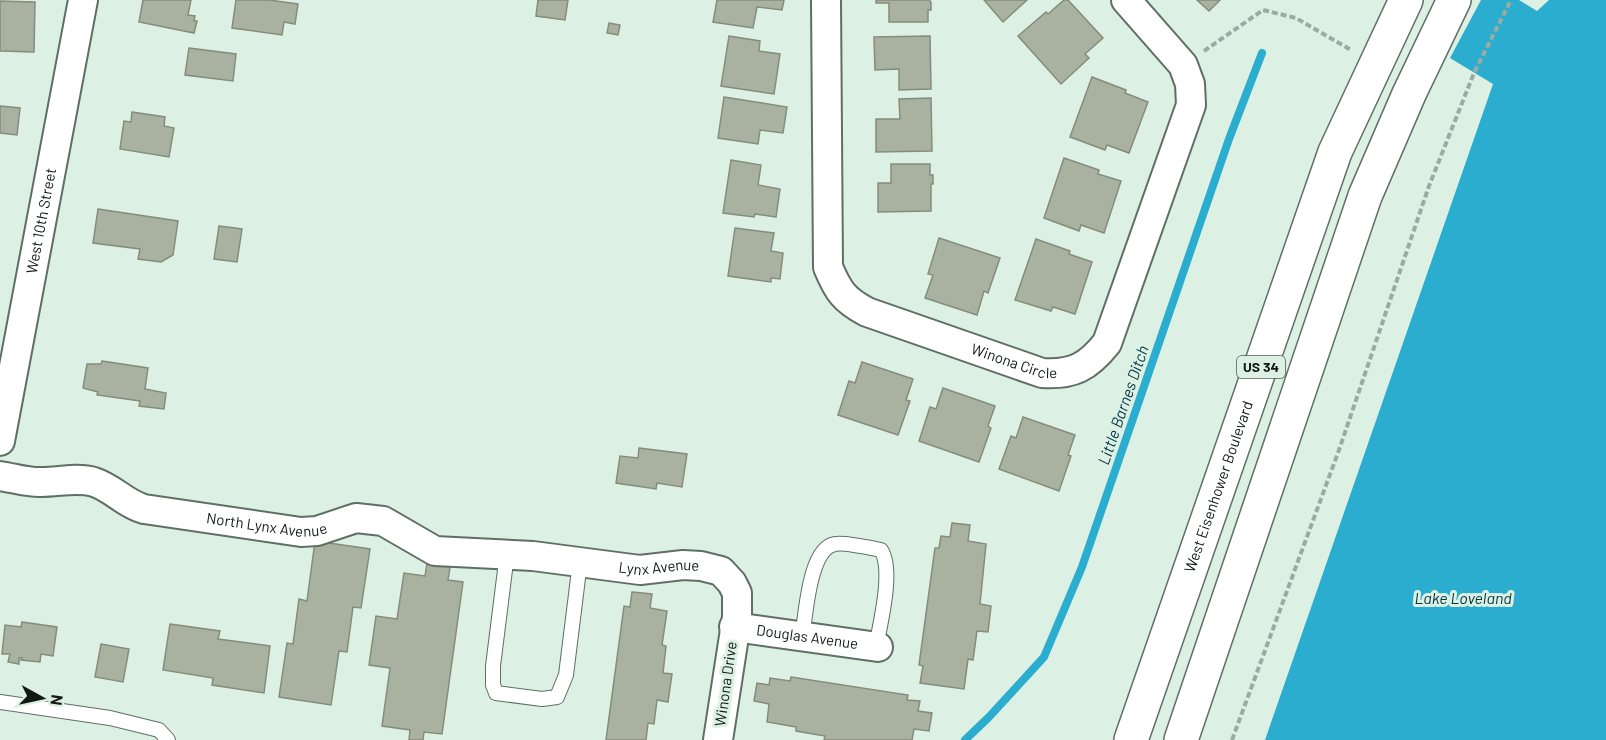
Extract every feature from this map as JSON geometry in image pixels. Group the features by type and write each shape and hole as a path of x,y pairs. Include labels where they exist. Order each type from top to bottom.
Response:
{"highway":[{"name":"West Eisenhower Boulevard","path":"1131,740 1335,152 1407,0"},
{"name":"US 34","path":"1181,740 1365,196 1409,94 1455,0"}],"street":[{"name":"West 10th Street","path":"1,433 82,0"},
{"name":"Winona Circle","path":"826,0 828,267 838,289 850,303 867,312 1042,373 1058,374 1076,370 1094,359 1107,343 1191,105 1190,84 1183,65 1176,54 1126,0"},
{"name":"North Lynx Avenue","path":"0,476 40,483 92,481 104,486 134,507 144,510 301,532 317,531 356,518 383,521 435,551 520,555"},
{"name":"Lynx Avenue","path":"520,555 640,570 682,565 701,566 721,571 732,583 737,593 737,617 734,627"},
{"name":"Douglas Avenue","path":"734,627 877,647"},
{"name":"Winona Drive","path":"718,740 734,627"}],"lane":[{"path":"802,637 814,567 825,548 835,543 881,550 886,557 877,647"},
{"path":"520,555 493,666 493,685 496,693 542,699 557,697 566,675 580,562"},
{"path":"0,702 110,718 159,730 168,740"}],"path":[{"path":"1232,740 1339,450 1429,186 1474,73 1511,0"},
{"path":"1183,65 1263,10 1296,18 1375,65"}],"water":[{"name":"Lake Loveland","path":"1481,0 1519,0 1537,11 1549,0 1606,0 1606,740 1265,740 1493,84 1450,58"}],"building":[{"path":"143,0 191,0 188,15 195,16 194,21 197,21 194,33 139,22"},
{"path":"236,0 269,0 298,4 295,24 284,22 282,35 232,28"},
{"path":"538,0 568,0 565,20 536,16"},
{"path":"717,0 784,0 782,10 757,7 753,28 713,22"},
{"path":"876,0 929,0 931,10 928,10 928,22 889,22 889,3 876,3"},
{"path":"984,0 1027,0 1003,22"},
{"path":"1064,0 1068,0 1103,38 1085,54 1089,58 1061,84 1018,36"},
{"path":"1197,0 1220,0 1209,11"},
{"path":"0,1 35,2 34,52 0,51"},
{"path":"609,23 620,25 618,35 607,33"},
{"path":"729,36 760,41 759,51 780,54 774,94 721,86"},
{"path":"930,36 931,89 899,90 899,69 875,70 874,37"},
{"path":"189,48 236,54 233,81 185,75"},
{"path":"1092,77 1126,90 1125,93 1148,102 1129,153 1107,145 1105,150 1070,137"},
{"path":"724,97 787,107 783,133 760,130 758,144 718,138"},
{"path":"931,98 932,151 876,152 876,119 900,119 899,99"},
{"path":"0,106 20,108 17,135 0,133"},
{"path":"132,112 165,117 164,126 174,128 169,157 120,149 124,121 131,122"},
{"path":"1064,158 1099,170 1098,174 1121,181 1104,233 1081,225 1079,231 1044,218"},
{"path":"731,160 761,165 758,185 780,189 776,217 723,213"},
{"path":"891,164 930,164 930,175 933,175 931,211 878,212 878,183 891,183"},
{"path":"98,209 178,221 173,255 161,262 138,259 140,249 93,243"},
{"path":"219,226 242,229 237,262 214,259"},
{"path":"735,228 774,233 771,251 783,253 780,279 771,278 771,282 728,276"},
{"path":"939,238 1000,258 988,293 984,291 977,315 925,298 933,275 928,274"},
{"path":"1036,239 1070,251 1069,254 1092,262 1075,314 1053,307 1051,311 1015,300"},
{"path":"102,361 148,368 145,389 166,393 164,409 139,406 140,401 97,395 98,392 83,388 87,364 101,364"},
{"path":"862,362 913,379 906,400 910,401 898,435 838,415 849,381 855,383"},
{"path":"943,388 995,406 988,426 991,428 979,462 919,441 930,407 936,409"},
{"path":"1023,417 1075,435 1068,455 1071,456 1059,491 999,469 1011,436 1016,438"},
{"path":"639,448 687,454 682,487 657,483 656,489 616,483 620,456 638,458"},
{"path":"952,523 970,525 968,541 986,544 980,604 991,606 988,632 977,631 973,660 968,659 964,689 920,683 923,666 919,665 935,548 939,548 941,536 950,537"},
{"path":"315,541 370,549 361,608 353,607 347,652 339,651 331,705 279,697 287,643 293,644 299,599 307,601"},
{"path":"428,557 451,561 448,580 463,582 442,734 424,732 423,740 409,740 410,730 382,726 390,668 369,665 376,616 397,619 404,573 425,576"},
{"path":"632,592 652,594 650,608 667,611 662,645 666,646 663,673 672,674 668,702 657,700 654,724 648,723 646,740 606,740 624,606 630,607"},
{"path":"22,622 57,627 53,656 41,654 40,662 19,658 19,664 8,662 10,654 2,654 5,625 21,627"},
{"path":"170,624 220,631 218,639 270,646 264,693 212,685 213,678 163,670"},
{"path":"101,644 129,649 123,682 95,677"},
{"path":"791,677 908,695 907,700 920,701 918,711 932,713 929,731 914,729 912,740 824,740 825,736 796,731 796,727 767,722 769,704 754,701 757,683 769,685 770,678 790,681"}],"waterway":[{"name":"Little Barnes Ditch","path":"965,740 1044,657 1082,567 1229,139 1262,53"}]}
